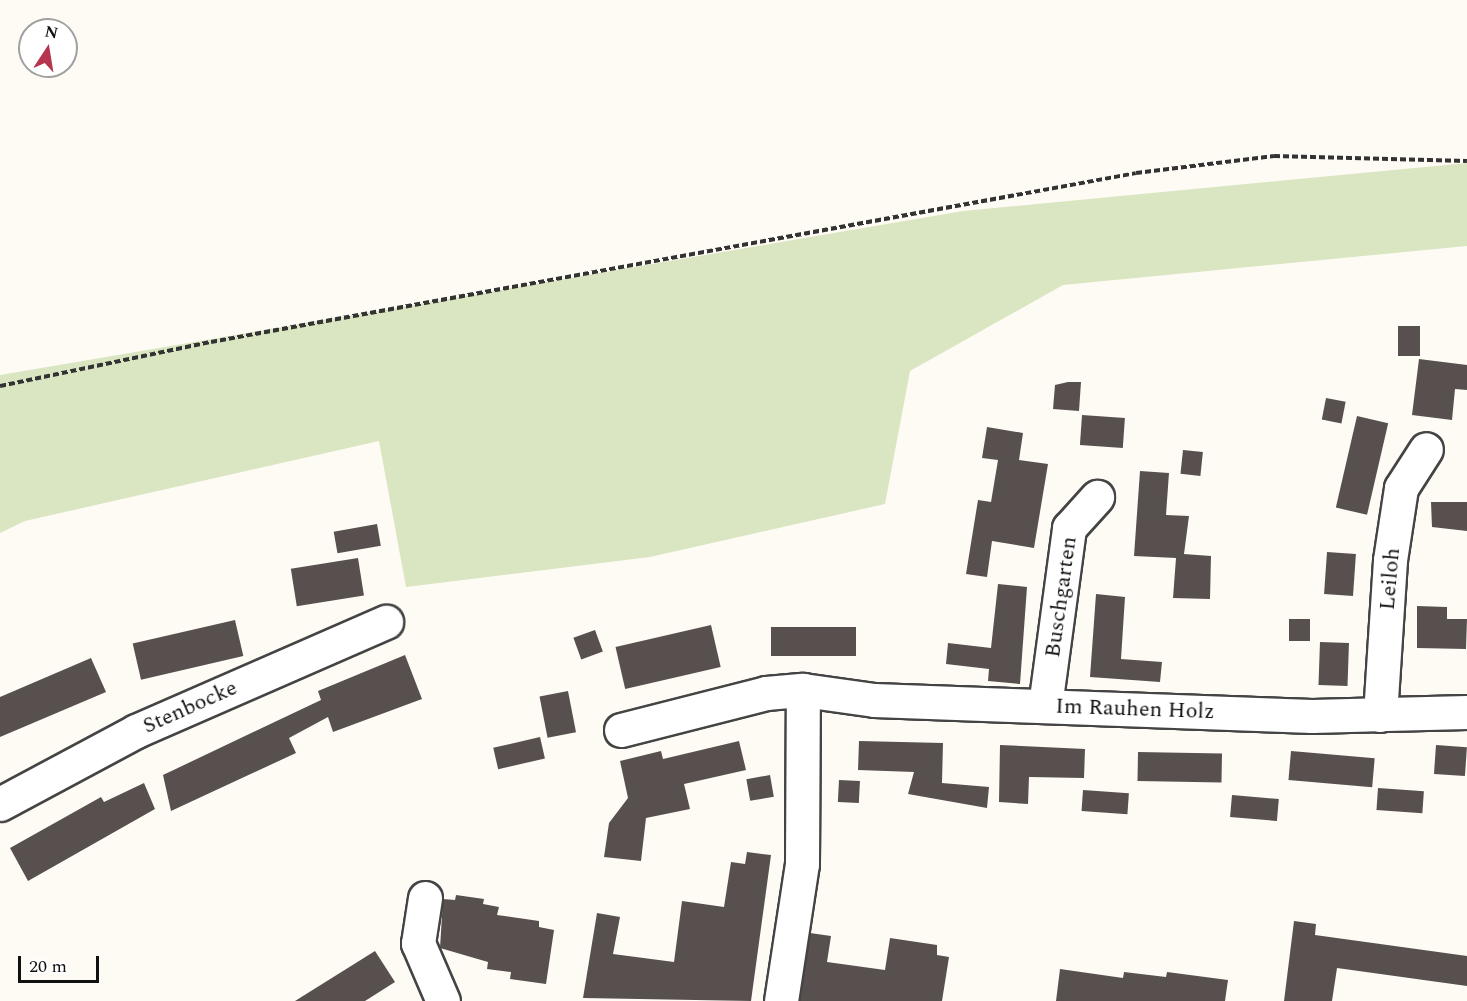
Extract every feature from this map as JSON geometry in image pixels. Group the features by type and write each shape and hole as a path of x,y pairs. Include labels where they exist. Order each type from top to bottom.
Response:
{"street":[{"name":"Leiloh","path":"1380,716 1390,560 1401,488 1426,449"},
{"name":"Buschgarten","path":"1045,706 1070,528 1097,497"},
{"name":"Stenbocke","path":"0,804 136,731 386,622"},
{"name":"Im Rauhen Holz","path":"621,730 766,693 803,690 874,700 1045,706 1380,716 1467,712"},
{"path":"781,1001 802,864 803,690"},
{"path":"425,898 418,943 443,1001"}],"path":[{"path":"0,386 200,344 1136,173 1274,156 1467,161"}],"green space":[{"path":"1467,163 1467,246 1063,285 910,371 885,504 650,557 406,587 379,441 25,521 0,533 0,375 963,211"}],"building":[{"path":"1398,326 1420,326 1420,356 1398,356"},
{"path":"1419,359 1467,365 1467,390 1455,389 1452,420 1412,415"},
{"path":"1081,382 1079,411 1053,409 1055,385"},
{"path":"1326,398 1346,402 1341,423 1322,420"},
{"path":"1082,415 1125,418 1123,448 1080,445"},
{"path":"1357,416 1388,423 1367,515 1336,508"},
{"path":"987,427 1023,433 1019,460 1048,464 1034,548 992,541 987,577 966,574 978,500 991,502 998,460 982,458"},
{"path":"1183,450 1203,452 1200,476 1180,474"},
{"path":"1140,471 1169,473 1166,515 1189,516 1184,554 1211,556 1210,599 1173,598 1176,558 1134,556"},
{"path":"1431,502 1467,502 1467,531 1432,527"},
{"path":"377,524 381,546 337,553 334,532"},
{"path":"1327,552 1356,554 1353,596 1324,594"},
{"path":"358,558 364,596 297,606 291,569"},
{"path":"998,584 1027,587 1020,684 988,681 989,669 946,664 948,643 991,648"},
{"path":"1096,594 1125,597 1121,659 1162,662 1160,682 1090,677"},
{"path":"1417,606 1447,607 1447,619 1467,619 1466,649 1417,648"},
{"path":"1289,619 1310,619 1310,641 1289,641"},
{"path":"235,620 243,656 141,680 133,644"},
{"path":"711,625 721,667 625,689 616,647"},
{"path":"771,627 856,627 856,656 771,656"},
{"path":"595,630 603,652 581,659 573,638"},
{"path":"1320,642 1349,643 1347,686 1318,685"},
{"path":"405,655 422,699 333,732 328,717 289,738 296,753 171,811 163,775 321,700 318,691"},
{"path":"91,658 106,692 0,737 0,697"},
{"path":"568,691 576,732 548,738 540,697"},
{"path":"540,737 545,758 498,769 493,748"},
{"path":"739,741 746,770 684,784 690,809 646,818 641,861 604,857 609,823 628,798 620,761 661,751 663,759"},
{"path":"859,741 943,743 942,783 989,787 987,808 908,794 914,772 858,770"},
{"path":"1000,745 1085,749 1084,778 1029,777 1028,804 999,802"},
{"path":"1436,745 1467,747 1465,776 1434,774"},
{"path":"1291,751 1375,758 1372,787 1288,780"},
{"path":"1138,752 1222,753 1221,782 1137,781"},
{"path":"770,775 774,797 750,801 746,779"},
{"path":"839,780 860,781 859,803 838,802"},
{"path":"144,783 155,809 28,881 10,848 101,797 104,802"},
{"path":"1378,788 1424,791 1422,813 1376,810"},
{"path":"1083,790 1129,793 1127,814 1082,811"},
{"path":"1232,795 1279,799 1277,821 1230,817"},
{"path":"747,852 771,855 751,1001 583,998 597,913 620,917 613,954 674,962 682,901 724,907 731,862 745,864"},
{"path":"456,895 484,899 483,904 499,907 497,915 539,921 539,927 554,930 546,984 510,979 511,972 487,969 488,962 440,948 443,899 455,900"},
{"path":"1294,921 1316,924 1315,935 1467,956 1467,986 1337,968 1332,1001 1284,1001"},
{"path":"810,933 831,936 827,962 885,970 890,938 937,945 937,955 949,957 942,1001 800,1001"},
{"path":"375,951 395,982 365,1001 295,1001"},
{"path":"1060,969 1123,978 1124,972 1166,977 1167,972 1228,980 1225,1001 1056,1001"}]}
